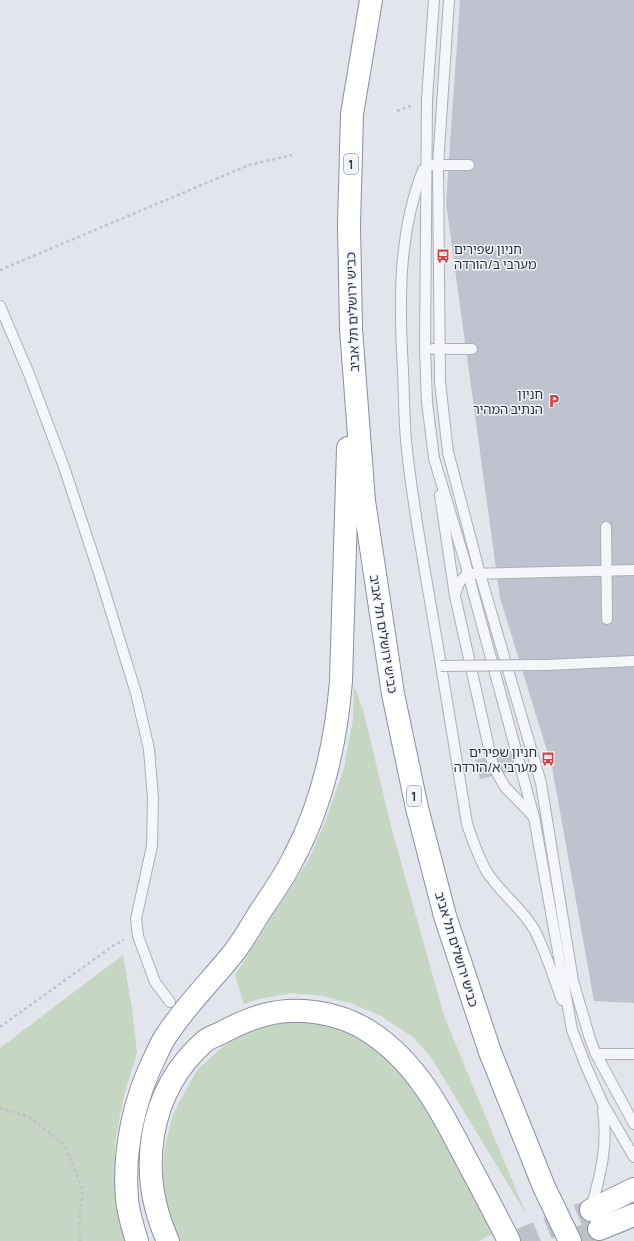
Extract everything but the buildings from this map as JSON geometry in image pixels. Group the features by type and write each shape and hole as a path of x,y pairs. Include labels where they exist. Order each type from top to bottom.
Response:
{"highway":[{"name":"כביש ירושלים תל אביב","path":"371,0 352,114 349,225 351,329 364,502 393,694 417,808 445,916 490,1052 544,1187 570,1241"},
{"path":"137,1241 127,1200 126,1175 128,1146 136,1104 150,1066 167,1034 235,950 293,859 315,806 330,756 338,713 341,681 351,329"},
{"path":"168,1241 162,1228 155,1205 151,1181 151,1147 158,1112 168,1087 177,1072 206,1041 255,1017 291,1010 333,1016 352,1022 388,1044 402,1057 433,1098 509,1241"},
{"path":"599,1222 634,1189"},
{"path":"599,1222 634,1215"},
{"path":"599,1222 634,1232"}],"lane":[{"path":"434,0 427,99 425,349 427,402 455,596 493,766 504,787 534,817"},
{"path":"450,0 438,165 440,382 448,452 480,574 540,783 573,981 590,1039 596,1054 634,1124"},
{"path":"426,165 470,165"},
{"path":"426,165 417,186 410,209 405,240 402,276 401,334 406,439 415,509 467,824 476,850 488,873 520,910 533,928 546,954 572,1030 602,1104 634,1157"},
{"path":"0,306 64,467 136,693 149,749 153,798 152,846 136,919 138,936 155,982 170,1002"},
{"path":"425,349 472,349"},
{"path":"434,458 468,574 534,817 572,1030"},
{"path":"606,527 607,619"},
{"path":"455,596 457,586 462,578 468,574 634,570"},
{"path":"441,666 546,665 634,661"},
{"path":"596,1054 634,1054"},
{"path":"599,1222 597,1188 605,1149 606,1128 602,1104"}],"path":[{"path":"397,111 404,108"},
{"path":"0,270 249,165 292,155"},
{"path":"0,1026 114,945 125,939 138,936"},
{"path":"0,1108 29,1117 64,1144 82,1190 79,1224 80,1241"}],"green space":[{"path":"354,686 363,710 392,830 444,1016 526,1214 431,1057 413,1037 381,1016 353,1004 323,996 292,993 259,999 244,1004 235,975 309,859 326,820 344,768 353,719"},
{"path":"123,955 132,1009 137,1053 124,1095 115,1142 116,1207 126,1241 0,1241 0,1048"},
{"path":"309,1020 348,1031 382,1051 425,1103 494,1233 479,1241 177,1241 170,1225 162,1180 164,1152 172,1117 198,1069 235,1036 275,1021"}],"tunnel":[{"path":"517,1241 591,1210"},
{"path":"571,1241 599,1229"}],"place":[{"name":"חניון שפירים מערבי ב/הורדה","path":"443,256"},
{"name":"חניון הנתיב המהיר","path":"554,401"},
{"name":"חניון שפירים מערבי א/הורדה","path":"548,759"}]}
